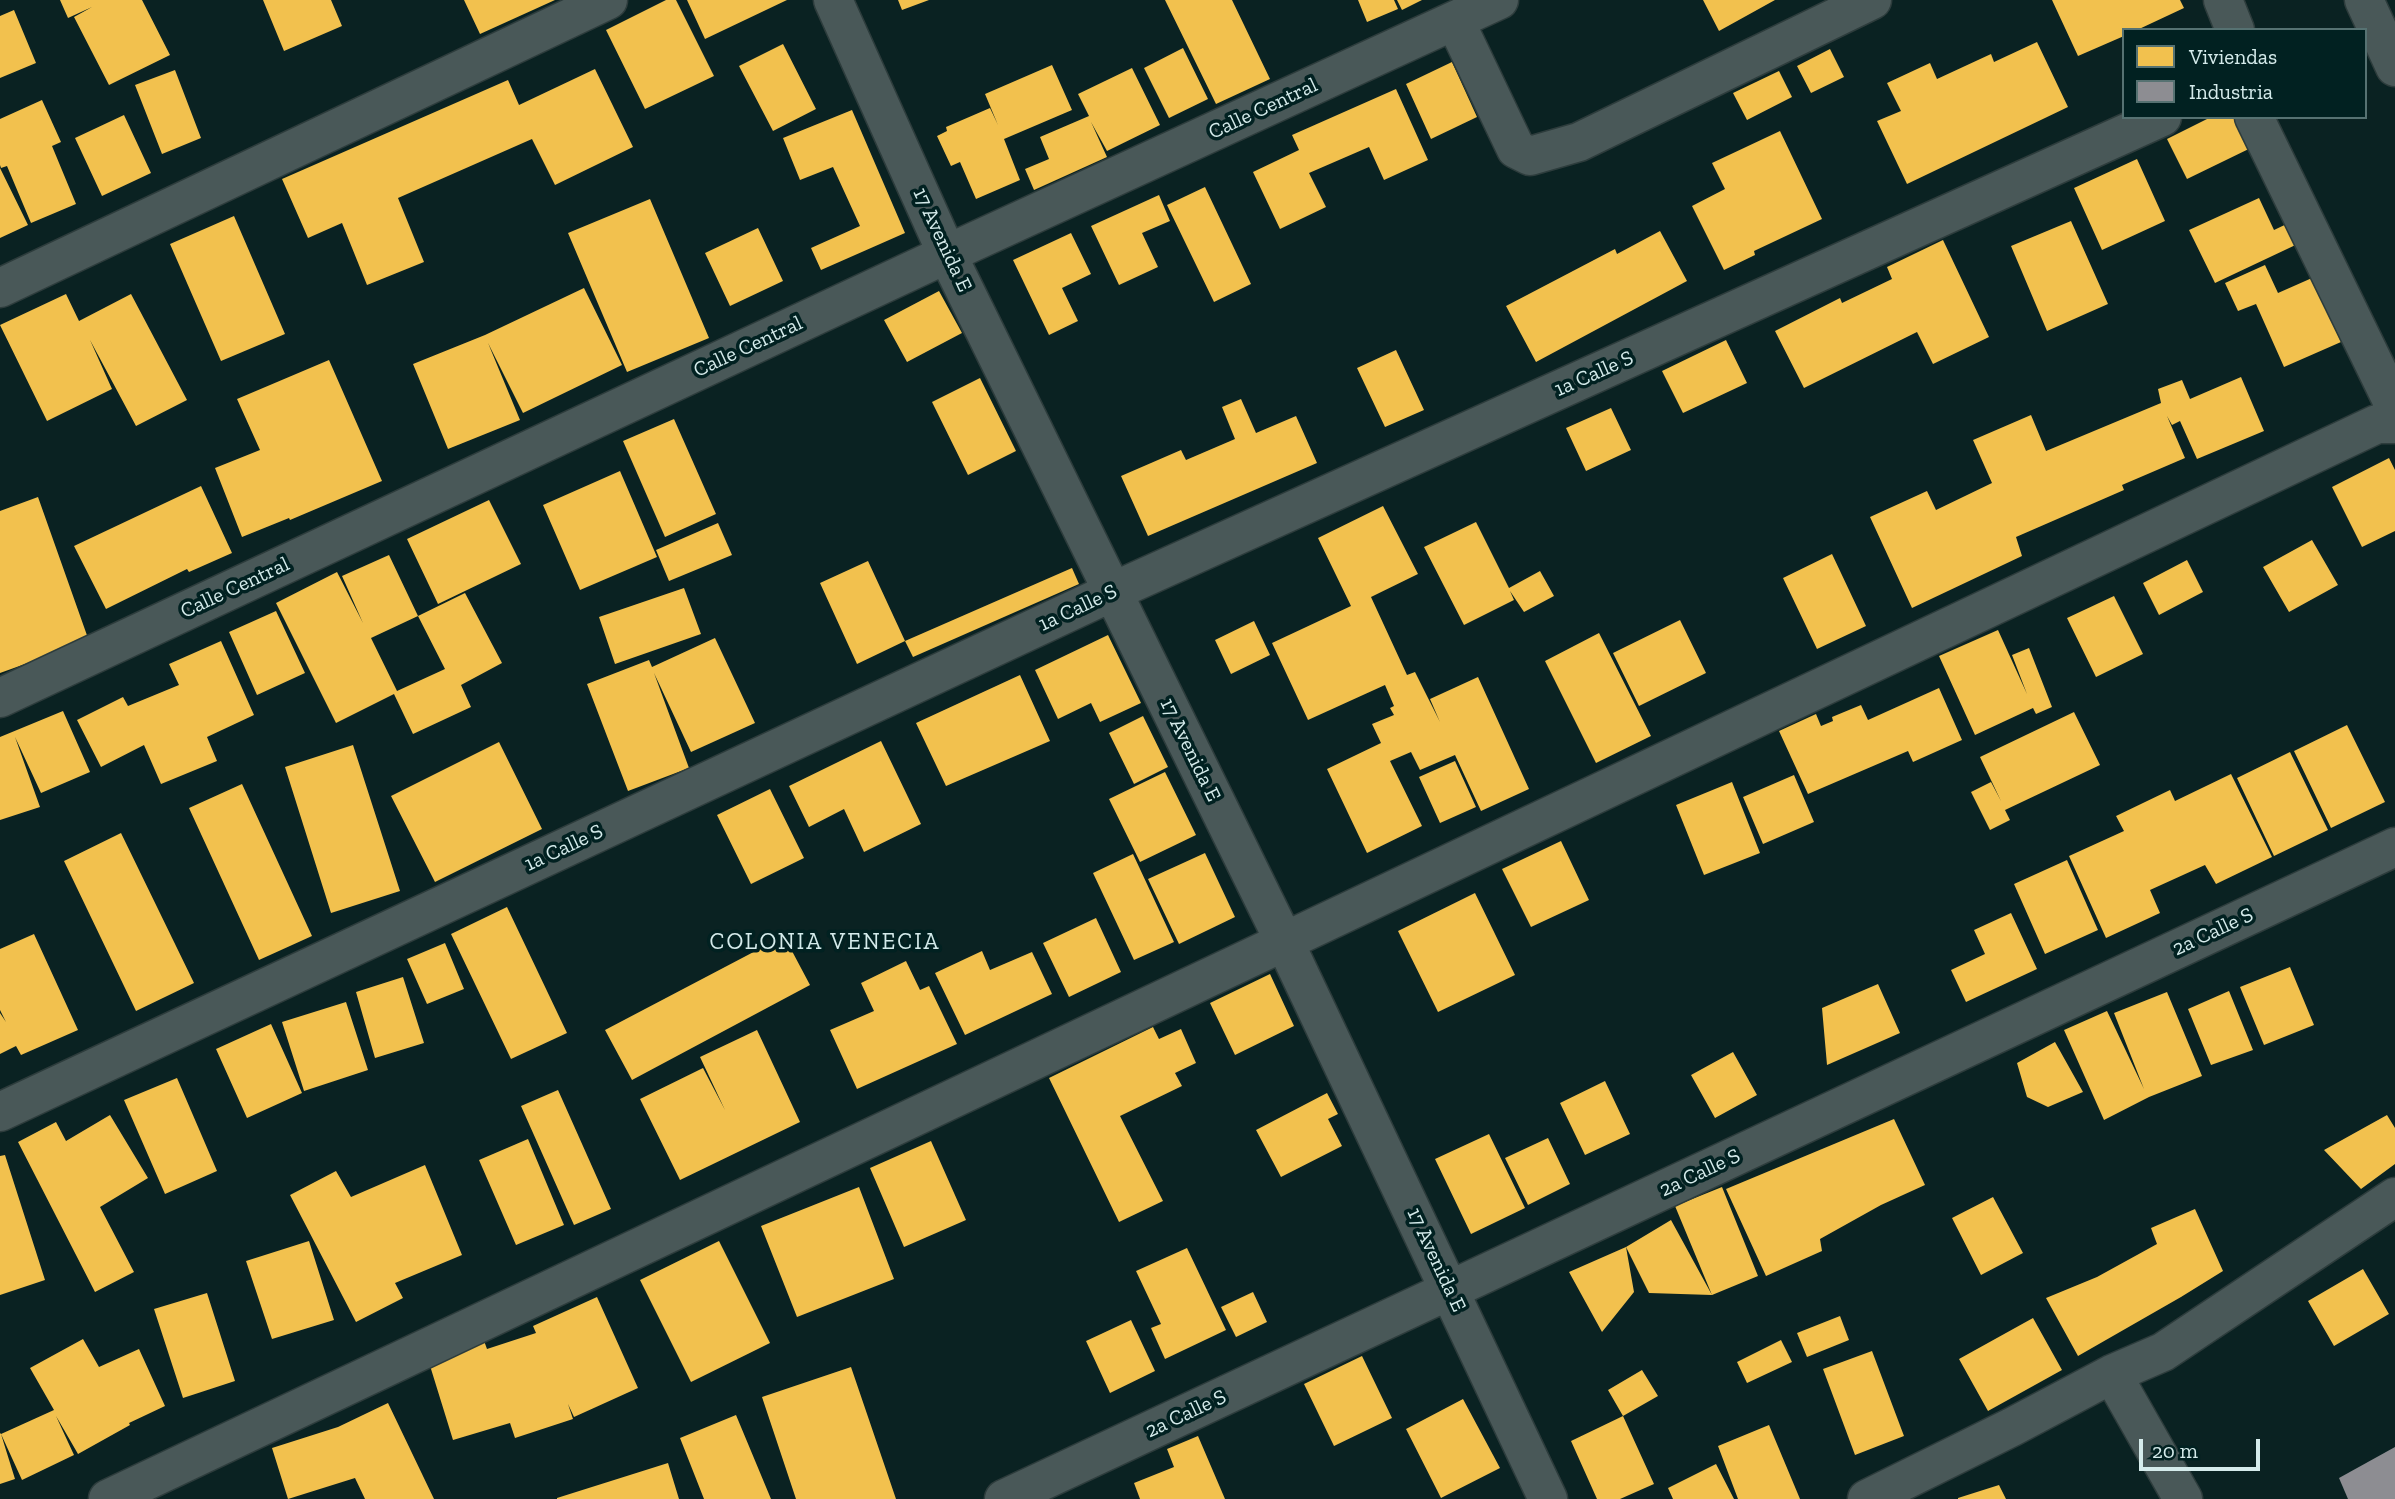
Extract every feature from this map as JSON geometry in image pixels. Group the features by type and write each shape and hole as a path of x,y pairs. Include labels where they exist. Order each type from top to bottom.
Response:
{"street":[{"path":"0,288 608,0"},
{"name":"17 Avenida E","path":"833,0 947,254 1285,943 1548,1499"},
{"name":"Calle Central","path":"0,698 947,254 1499,0"},
{"path":"1455,20 1516,149 1530,156 1578,142 1872,0"},
{"path":"2222,0 2234,28"},
{"path":"2364,0 2395,67"},
{"name":"1a Calle S","path":"0,1112 1112,593 2158,119"},
{"path":"2255,119 2395,407"},
{"path":"108,1499 2377,424 2395,424"},
{"name":"2a Calle S","path":"1004,1499 2395,847"},
{"path":"1867,1499 2112,1374 2163,1352 2395,1197"},
{"path":"2112,1374 2183,1499"}],"building: Viviendas":[{"path":"60,0 142,0 170,55 109,85 74,17 92,7 68,18"},
{"path":"263,0 331,0 342,26 284,51"},
{"path":"464,0 555,0 480,34"},
{"path":"666,0 676,0 714,76 645,109 606,30"},
{"path":"687,0 787,0 705,39"},
{"path":"898,0 929,0 902,10"},
{"path":"1165,0 1232,0 1270,79 1216,104"},
{"path":"1358,0 1394,0 1398,9 1367,22"},
{"path":"1397,0 1422,0 1402,10"},
{"path":"1703,0 1775,0 1719,31"},
{"path":"2052,0 2180,0 2184,8 2141,28 2122,28 2122,37 2078,56"},
{"path":"14,10 36,63 0,78 0,16"},
{"path":"2037,42 2068,107 1907,184 1877,121 1901,111 1887,83 1930,63 1937,79 1991,54 1994,62"},
{"path":"783,44 816,109 773,131 739,66"},
{"path":"1183,48 1208,99 1169,118 1144,68"},
{"path":"1830,49 1844,77 1811,93 1797,66"},
{"path":"1452,62 1477,117 1431,139 1406,84"},
{"path":"1052,65 1072,110 1004,139 1020,180 976,199 960,162 951,166 937,136 947,131 946,127 990,108 998,125 985,94"},
{"path":"1132,68 1160,125 1107,151 1091,122 1107,157 1034,190 1025,169 1049,159 1040,137 1089,116 1078,94"},
{"path":"595,69 633,147 555,185 532,139 398,198 424,262 367,285 342,223 308,238 282,179 508,80 519,105"},
{"path":"175,70 201,138 162,154 135,85"},
{"path":"1779,71 1792,97 1747,120 1733,93"},
{"path":"1396,89 1428,160 1384,180 1369,147 1309,173 1326,207 1280,229 1253,172 1299,150 1292,135"},
{"path":"42,100 61,142 52,146 76,204 31,223 7,166 1,168 0,165 0,119"},
{"path":"852,110 905,233 821,270 811,248 860,226 833,167 800,180 783,138"},
{"path":"124,115 151,173 102,196 75,138"},
{"path":"2207,119 2247,119 2259,144 2187,179 2167,139"},
{"path":"1780,131 1822,219 1754,251 1755,255 1724,270 1692,206 1725,189 1712,163"},
{"path":"2137,159 2165,221 2102,250 2074,188"},
{"path":"0,168 28,225 0,238"},
{"path":"1205,187 1251,284 1214,302 1167,205"},
{"path":"1159,195 1170,221 1142,233 1158,267 1119,285 1091,226"},
{"path":"2259,198 2274,230 2293,221 2304,241 2215,283 2189,230"},
{"path":"650,199 709,338 627,372 568,233"},
{"path":"234,216 285,334 221,361 170,244"},
{"path":"2071,221 2108,304 2047,331 2011,246"},
{"path":"758,228 783,281 730,306 705,253"},
{"path":"1660,231 1687,281 1536,362 1506,306 1615,249 1617,254"},
{"path":"1071,233 1091,274 1062,288 1078,321 1049,335 1013,260"},
{"path":"1943,240 1989,337 1933,364 1917,332 1804,388 1775,331 1840,298 1842,303 1892,279 1887,267"},
{"path":"2265,265 2278,293 2312,278 2341,342 2284,367 2256,304 2238,311 2225,283"},
{"path":"584,288 622,365 523,413 488,343 520,420 448,449 413,364 485,335"},
{"path":"939,291 962,333 907,362 884,320"},
{"path":"66,294 79,321 131,294 187,400 136,426 90,340 112,389 47,421 0,325"},
{"path":"1726,340 1747,383 1683,413 1662,371"},
{"path":"1396,350 1424,410 1385,427 1357,368"},
{"path":"329,360 382,481 242,537 215,468 260,450 237,399"},
{"path":"2241,377 2264,431 2197,459 2180,421 2172,425 2167,416 2185,458 2122,485 2124,490 2016,537 2022,556 1912,608 1870,517 1927,491 1936,510 1992,483 1973,440 2031,415 2046,451 2161,403 2158,389 2182,380 2190,399"},
{"path":"980,378 1016,451 968,475 932,402"},
{"path":"1241,399 1256,433 1296,416 1317,463 1148,536 1121,476 1181,450 1186,460 1235,439 1222,407"},
{"path":"1611,408 1631,450 1586,471 1566,428"},
{"path":"674,419 716,514 665,537 623,441"},
{"path":"2389,458 2395,470 2395,531 2362,547 2332,487"},
{"path":"620,471 657,557 580,590 543,505"},
{"path":"201,486 232,553 189,572 187,569 106,609 74,546"},
{"path":"38,497 89,641 0,673 0,511"},
{"path":"489,500 521,564 438,604 407,539"},
{"path":"1383,506 1418,574 1371,597 1407,675 1415,672 1440,722 1430,699 1478,677 1529,789 1481,811 1455,755 1420,770 1411,752 1390,761 1422,826 1367,853 1327,769 1381,743 1372,724 1394,715 1390,708 1394,706 1385,685 1308,720 1272,643 1351,606 1318,538"},
{"path":"1476,522 1509,588 1540,571 1554,596 1524,612 1510,591 1514,600 1464,625 1424,547"},
{"path":"718,523 732,555 669,581 656,550"},
{"path":"2312,540 2338,585 2289,612 2263,567"},
{"path":"1832,554 1866,626 1817,649 1783,578"},
{"path":"389,555 418,616 465,593 502,663 461,685 471,707 413,734 394,694 336,723 276,603 337,572 363,623 342,576","holes":["418,616 445,669 397,691 371,638"]},
{"path":"2187,560 2203,592 2159,615 2143,583"},
{"path":"868,561 905,641 857,664 820,583"},
{"path":"1072,568 1079,584 913,657 905,641"},
{"path":"684,588 701,634 615,664 599,617"},
{"path":"2114,596 2143,654 2096,677 2067,618"},
{"path":"276,611 305,673 257,695 229,632"},
{"path":"1680,620 1706,673 1639,706 1613,653"},
{"path":"1254,621 1270,655 1231,674 1215,640"},
{"path":"1998,630 2027,694 2012,655 2029,648 2052,707 2036,714 2033,708 1975,735 1939,656"},
{"path":"1599,633 1651,736 1596,763 1545,661"},
{"path":"1108,635 1141,703 1100,722 1091,703 1058,719 1035,670"},
{"path":"715,638 755,723 691,752 654,673 689,768 628,791 587,684 649,660 652,667"},
{"path":"221,641 254,715 207,737 217,761 161,784 144,745 101,767 77,720 123,697 128,706 179,685 169,664"},
{"path":"1020,675 1050,741 946,786 916,723"},
{"path":"1939,688 1962,740 1913,762 1908,751 1808,794 1779,731 1816,714 1821,726 1833,721 1832,717 1861,705 1868,720"},
{"path":"63,711 90,772 41,793 15,737 40,807 0,820 0,737"},
{"path":"2074,712 2100,765 2005,810 2010,820 1990,830 1971,792 1991,782 2001,801 1980,757"},
{"path":"1143,716 1168,767 1134,784 1109,733"},
{"path":"2347,725 2385,802 2331,828 2294,751"},
{"path":"881,741 921,824 864,852 844,809 809,827 789,786"},
{"path":"499,742 542,829 435,882 391,796"},
{"path":"353,745 400,891 331,913 285,767"},
{"path":"2290,752 2328,830 2274,856 2237,778"},
{"path":"1455,761 1476,807 1440,823 1419,777"},
{"path":"1165,772 1196,835 1140,862 1109,799"},
{"path":"2231,774 2272,857 2216,884 2205,865 2150,890 2160,913 2106,938 2069,856 2124,831 2116,816 2170,790 2175,801"},
{"path":"1794,775 1814,822 1763,844 1743,797"},
{"path":"1732,782 1760,853 1704,875 1676,805"},
{"path":"242,784 312,936 259,960 189,808"},
{"path":"770,789 804,858 751,884 717,815"},
{"path":"121,833 194,983 136,1011 64,861"},
{"path":"1561,841 1589,900 1531,927 1502,869"},
{"path":"1205,853 1235,917 1179,944 1148,879"},
{"path":"1133,854 1174,942 1134,960 1093,873"},
{"path":"2067,860 2098,930 2045,954 2014,884"},
{"path":"1475,893 1515,975 1438,1012 1398,931"},
{"path":"507,907 567,1033 511,1059 451,934"},
{"path":"2011,913 2037,969 1966,1002 1951,970 1985,954 1974,930"},
{"path":"1096,918 1121,972 1069,997 1043,943"},
{"path":"34,934 78,1030 21,1055 16,1046 0,1054 0,1013 6,1022 0,1010 0,949"},
{"path":"784,936 810,985 632,1080 605,1030"},
{"path":"445,943 464,989 427,1004 407,959"},
{"path":"982,951 990,970 1032,952 1052,994 965,1035 935,973"},
{"path":"906,961 920,990 929,986 957,1044 857,1089 830,1030 874,1011 861,983"},
{"path":"2290,967 2314,1025 2264,1045 2240,987"},
{"path":"1270,974 1294,1026 1235,1055 1210,1003"},
{"path":"403,977 424,1043 375,1058 356,992"},
{"path":"1878,984 1900,1033 1827,1065 1822,1008"},
{"path":"2229,991 2253,1050 2211,1065 2188,1009"},
{"path":"2167,992 2202,1076 2149,1097 2104,1120 2064,1030 2107,1011 2144,1089 2114,1013"},
{"path":"346,1002 368,1070 304,1091 282,1022"},
{"path":"271,1024 302,1093 247,1118 216,1049"},
{"path":"1153,1027 1159,1039 1181,1029 1196,1063 1175,1073 1182,1086 1120,1116 1163,1201 1119,1222 1049,1078"},
{"path":"757,1030 800,1122 680,1180 640,1099 703,1068 725,1110 700,1057"},
{"path":"2055,1042 2083,1092 2048,1107 2027,1097 2017,1063"},
{"path":"1733,1052 1757,1095 1715,1118 1691,1075"},
{"path":"177,1078 217,1171 165,1194 124,1100"},
{"path":"1605,1081 1630,1134 1585,1155 1560,1103"},
{"path":"558,1090 611,1209 574,1225 521,1106"},
{"path":"1327,1093 1338,1114 1328,1119 1342,1146 1281,1177 1256,1130"},
{"path":"110,1115 148,1178 100,1207 134,1272 95,1292 18,1142 56,1122 66,1141"},
{"path":"2387,1115 2395,1128 2395,1164 2361,1189 2324,1150"},
{"path":"1894,1119 1925,1185 1881,1205 1820,1239 1822,1251 1766,1276 1726,1189"},
{"path":"1489,1134 1525,1208 1471,1234 1435,1159"},
{"path":"1548,1138 1570,1184 1528,1205 1505,1158"},
{"path":"528,1139 564,1225 516,1245 479,1160"},
{"path":"931,1141 966,1220 904,1247 870,1168"},
{"path":"5,1155 45,1280 0,1295 0,1156"},
{"path":"425,1165 462,1255 395,1283 403,1298 356,1322 290,1195 336,1171 351,1197"},
{"path":"859,1187 894,1279 797,1317 761,1226"},
{"path":"1722,1187 1758,1276 1712,1295 1675,1206"},
{"path":"1993,1197 2023,1253 1981,1275 1952,1218"},
{"path":"2195,1209 2223,1271 2078,1356 2046,1298 2097,1277 2157,1244 2151,1228"},
{"path":"1671,1220 1712,1295 1649,1293 1626,1247"},
{"path":"309,1241 334,1320 272,1339 246,1261"},
{"path":"719,1241 770,1343 691,1382 640,1280"},
{"path":"1626,1247 1634,1292 1602,1332 1569,1272"},
{"path":"1187,1248 1226,1330 1165,1359 1151,1328 1161,1324 1136,1271"},
{"path":"2363,1269 2389,1314 2334,1346 2308,1301"},
{"path":"1253,1292 1267,1322 1236,1337 1221,1307"},
{"path":"207,1293 235,1381 183,1398 154,1309"},
{"path":"597,1297 638,1388 574,1417 568,1404 573,1419 515,1438 510,1423 453,1440 427,1356 483,1338 487,1349 536,1333 533,1326"},
{"path":"1840,1316 1849,1340 1807,1357 1797,1333"},
{"path":"2033,1318 2062,1370 1988,1411 1959,1359"},
{"path":"1131,1320 1155,1371 1110,1393 1086,1341"},
{"path":"83,1339 99,1367 139,1349 165,1406 129,1423 130,1425 78,1454 56,1416 74,1455 22,1480 1,1434 54,1410 30,1368"},
{"path":"1781,1340 1792,1362 1747,1383 1737,1362"},
{"path":"1872,1351 1904,1436 1855,1455 1823,1369"},
{"path":"1362,1356 1392,1418 1334,1446 1304,1384"},
{"path":"851,1367 896,1499 796,1499 762,1397"},
{"path":"1642,1370 1658,1396 1623,1416 1608,1390"},
{"path":"1463,1399 1500,1468 1441,1498 1406,1429"},
{"path":"388,1403 434,1499 365,1499 355,1478 288,1499 272,1448 338,1427"},
{"path":"736,1415 771,1499 704,1499 680,1438"},
{"path":"1623,1416 1654,1484 1620,1499 1597,1499 1571,1441"},
{"path":"1769,1425 1800,1499 1738,1499 1718,1446"},
{"path":"0,1433 15,1479 0,1484"},
{"path":"1198,1436 1225,1499 1140,1499 1134,1483 1174,1467 1167,1449"},
{"path":"668,1463 679,1499 557,1499 557,1498"},
{"path":"1716,1464 1734,1499 1673,1499 1668,1488"},
{"path":"1999,1485 2006,1499 1958,1499 1958,1498"}],"building: Industria":[{"path":"2395,1447 2395,1499 2348,1499 2339,1478"}],"district":[{"name":"COLONIA VENECIA","path":"825,942"}]}
